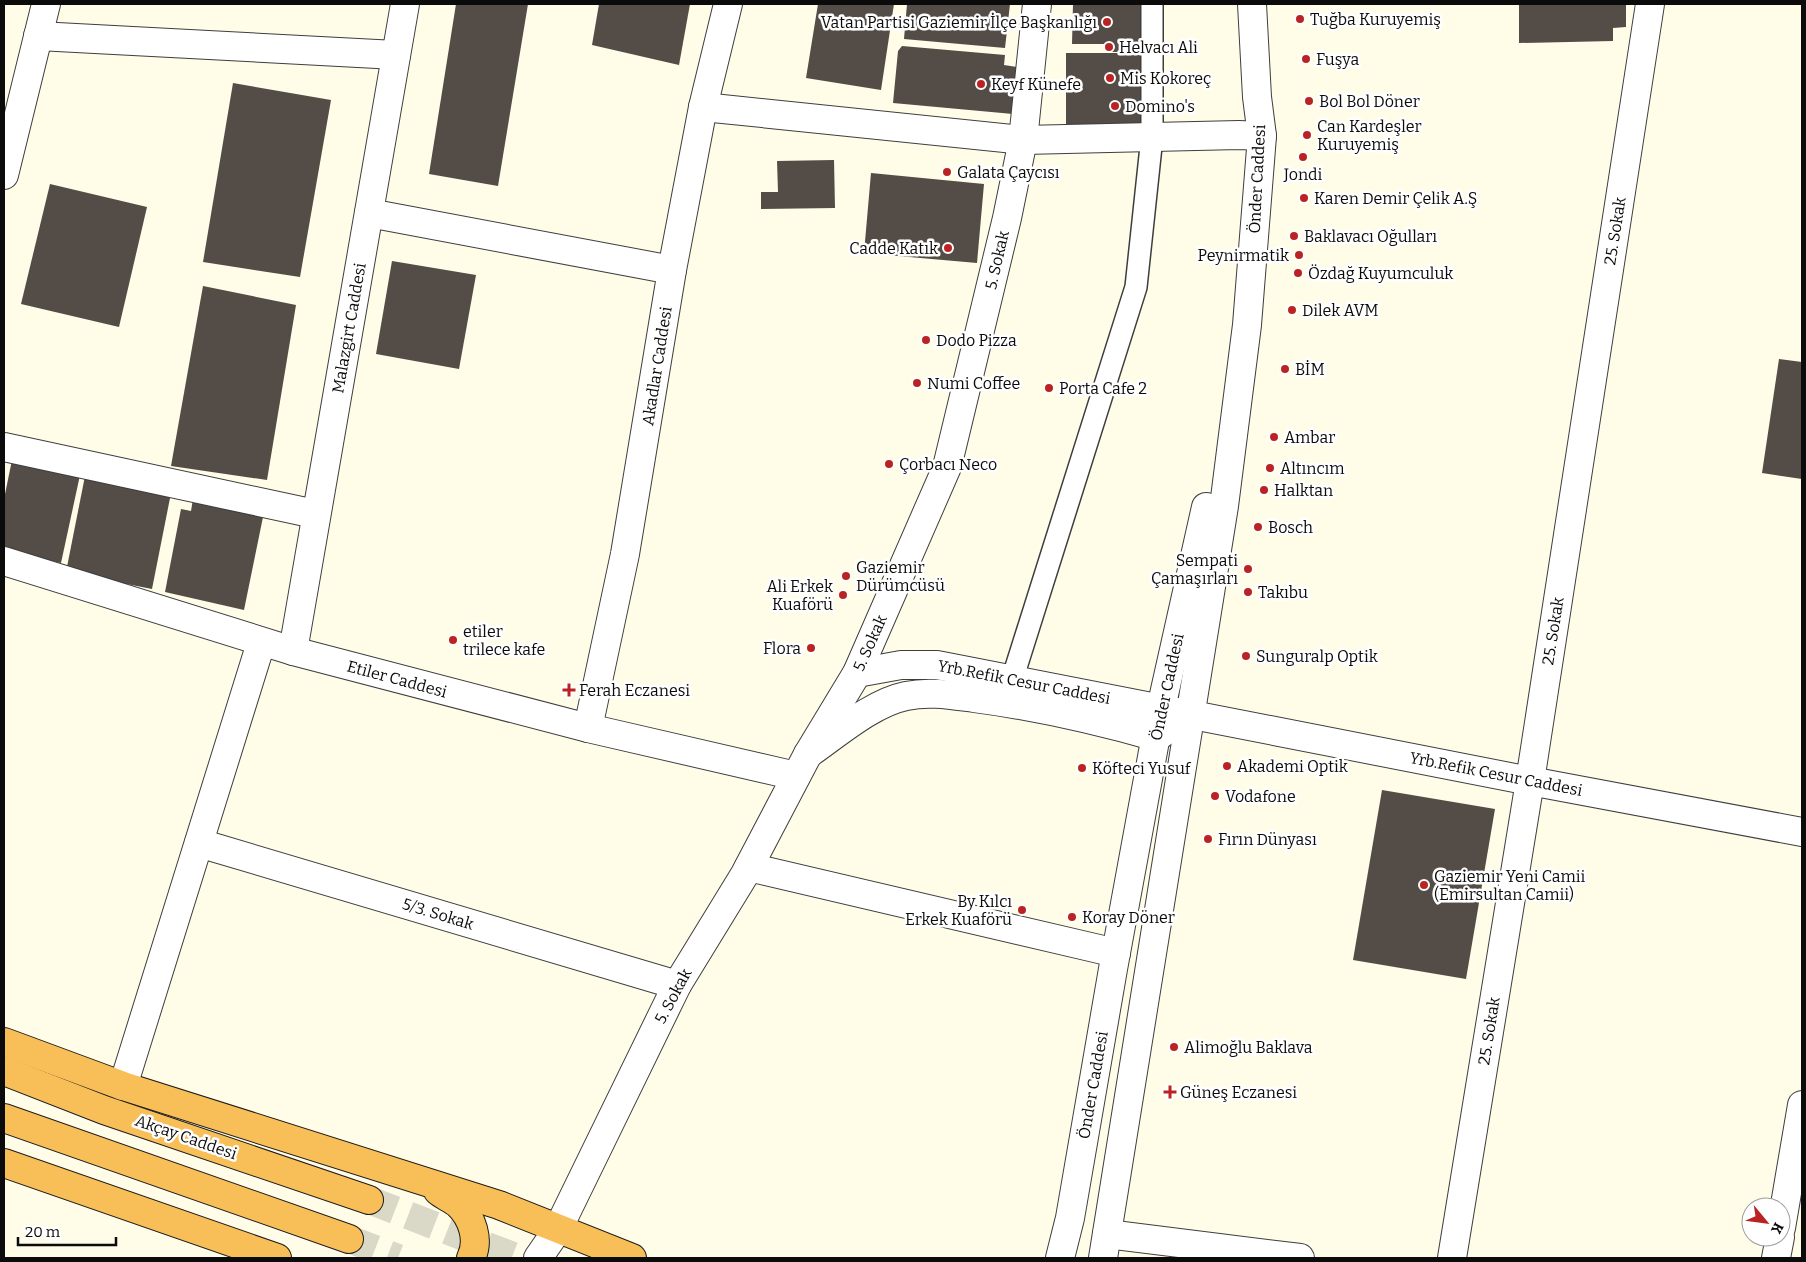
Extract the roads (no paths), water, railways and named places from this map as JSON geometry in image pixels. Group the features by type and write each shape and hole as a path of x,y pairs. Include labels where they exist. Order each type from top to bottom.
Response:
{"highway":[{"path":"4,1042 123,1086 499,1205 632,1258"},
{"name":"Akçay Caddesi","path":"4,1071 104,1110 369,1200"},
{"path":"4,1118 349,1239"},
{"path":"4,1163 278,1258"},
{"path":"422,1181 458,1205 474,1228 474,1252 471,1258"}],"street":[{"path":"4,175 46,4"},
{"name":"Malazgirt Caddesi","path":"292,651 405,4"},
{"name":"Akadlar Caddesi","path":"588,728 625,554 672,270 703,107 728,4"},
{"name":"5. Sokak","path":"538,1258 558,1229 677,985 749,867 802,765 857,673 947,467 1007,218 1023,140 1037,4"},
{"path":"1012,680 1136,287 1152,137 1152,4"},
{"name":"Önder Caddesi","path":"1105,1246 1224,506 1246,324 1262,136 1257,97 1252,4"},
{"name":"25. Sokak","path":"1452,1258 1530,781 1650,4"},
{"path":"38,36 396,55"},
{"path":"703,107 1023,140 1262,136"},
{"path":"369,213 672,270"},
{"name":"Önder Caddesi","path":"1060,1258 1070,1218 1161,708 1246,324"},
{"path":"4,446 316,514"},
{"name":"Etiler Caddesi","path":"4,561 261,643 588,728 802,765"},
{"path":"123,1086 261,643"},
{"name":"Yrb.Refik Cesur Caddesi","path":"857,673 901,665 937,665 1802,832"},
{"name":"Yrb.Refik Cesur Caddesi","path":"802,765 876,707 904,696 931,692 1009,702 1157,737"},
{"path":"1157,737 1190,714"},
{"name":"5/3. Sokak","path":"199,843 677,985"},
{"path":"749,867 1116,953"},
{"path":"1786,1197 1802,1105"},
{"path":"1105,1246 1300,1258"}],"tunnel":[{"path":"369,1200 518,1258"},
{"path":"349,1239 398,1258"}],"place":[{"name":"Tuğba Kuruyemiş","path":"1300,19"},
{"name":"Vatan Partisi Gaziemir İlçe Başkanlığı","path":"1107,22"},
{"name":"Helvacı Ali","path":"1109,47"},
{"name":"Fuşya","path":"1306,59"},
{"name":"Mis Kokoreç","path":"1110,78"},
{"name":"Keyf Künefe","path":"981,84"},
{"name":"Bol Bol Döner","path":"1309,101"},
{"name":"Domino's","path":"1115,106"},
{"name":"Can Kardeşler Kuruyemiş","path":"1307,135"},
{"name":"Jondi","path":"1303,157"},
{"name":"Galata Çaycısı","path":"947,172"},
{"name":"Karen Demir Çelik A.Ş","path":"1304,198"},
{"name":"Baklavacı Oğulları","path":"1294,236"},
{"name":"Cadde Katık","path":"948,248"},
{"name":"Peynirmatik","path":"1299,255"},
{"name":"Özdağ Kuyumculuk","path":"1298,273"},
{"name":"Dilek AVM","path":"1292,310"},
{"name":"Dodo Pizza","path":"926,340"},
{"name":"BİM","path":"1285,369"},
{"name":"Numi Coffee","path":"917,383"},
{"name":"Porta Cafe 2","path":"1049,388"},
{"name":"Ambar","path":"1274,437"},
{"name":"Çorbacı Neco","path":"889,464"},
{"name":"Altıncım","path":"1270,468"},
{"name":"Halktan","path":"1264,490"},
{"name":"Bosch","path":"1258,527"},
{"name":"Sempati Çamaşırları","path":"1248,569"},
{"name":"Gaziemir Dürümcüsü","path":"846,576"},
{"name":"Takıbu","path":"1248,592"},
{"name":"Ali Erkek Kuaförü","path":"843,595"},
{"name":"etiler trilece kafe","path":"453,640"},
{"name":"Flora","path":"811,648"},
{"name":"Sunguralp Optik","path":"1246,656"},
{"name":"Ferah Eczanesi","path":"569,690"},
{"name":"Akademi Optik","path":"1227,766"},
{"name":"Köfteci Yusuf","path":"1082,768"},
{"name":"Vodafone","path":"1215,796"},
{"name":"Fırın Dünyası","path":"1208,839"},
{"name":"Gaziemir Yeni Camii (Emirsultan Camii)","path":"1424,885"},
{"name":"By Kılcı Erkek Kuaförü","path":"1022,910"},
{"name":"Koray Döner","path":"1072,917"},
{"name":"Alimoğlu Baklava","path":"1174,1047"},
{"name":"Güneş Eczanesi","path":"1170,1092"}]}
